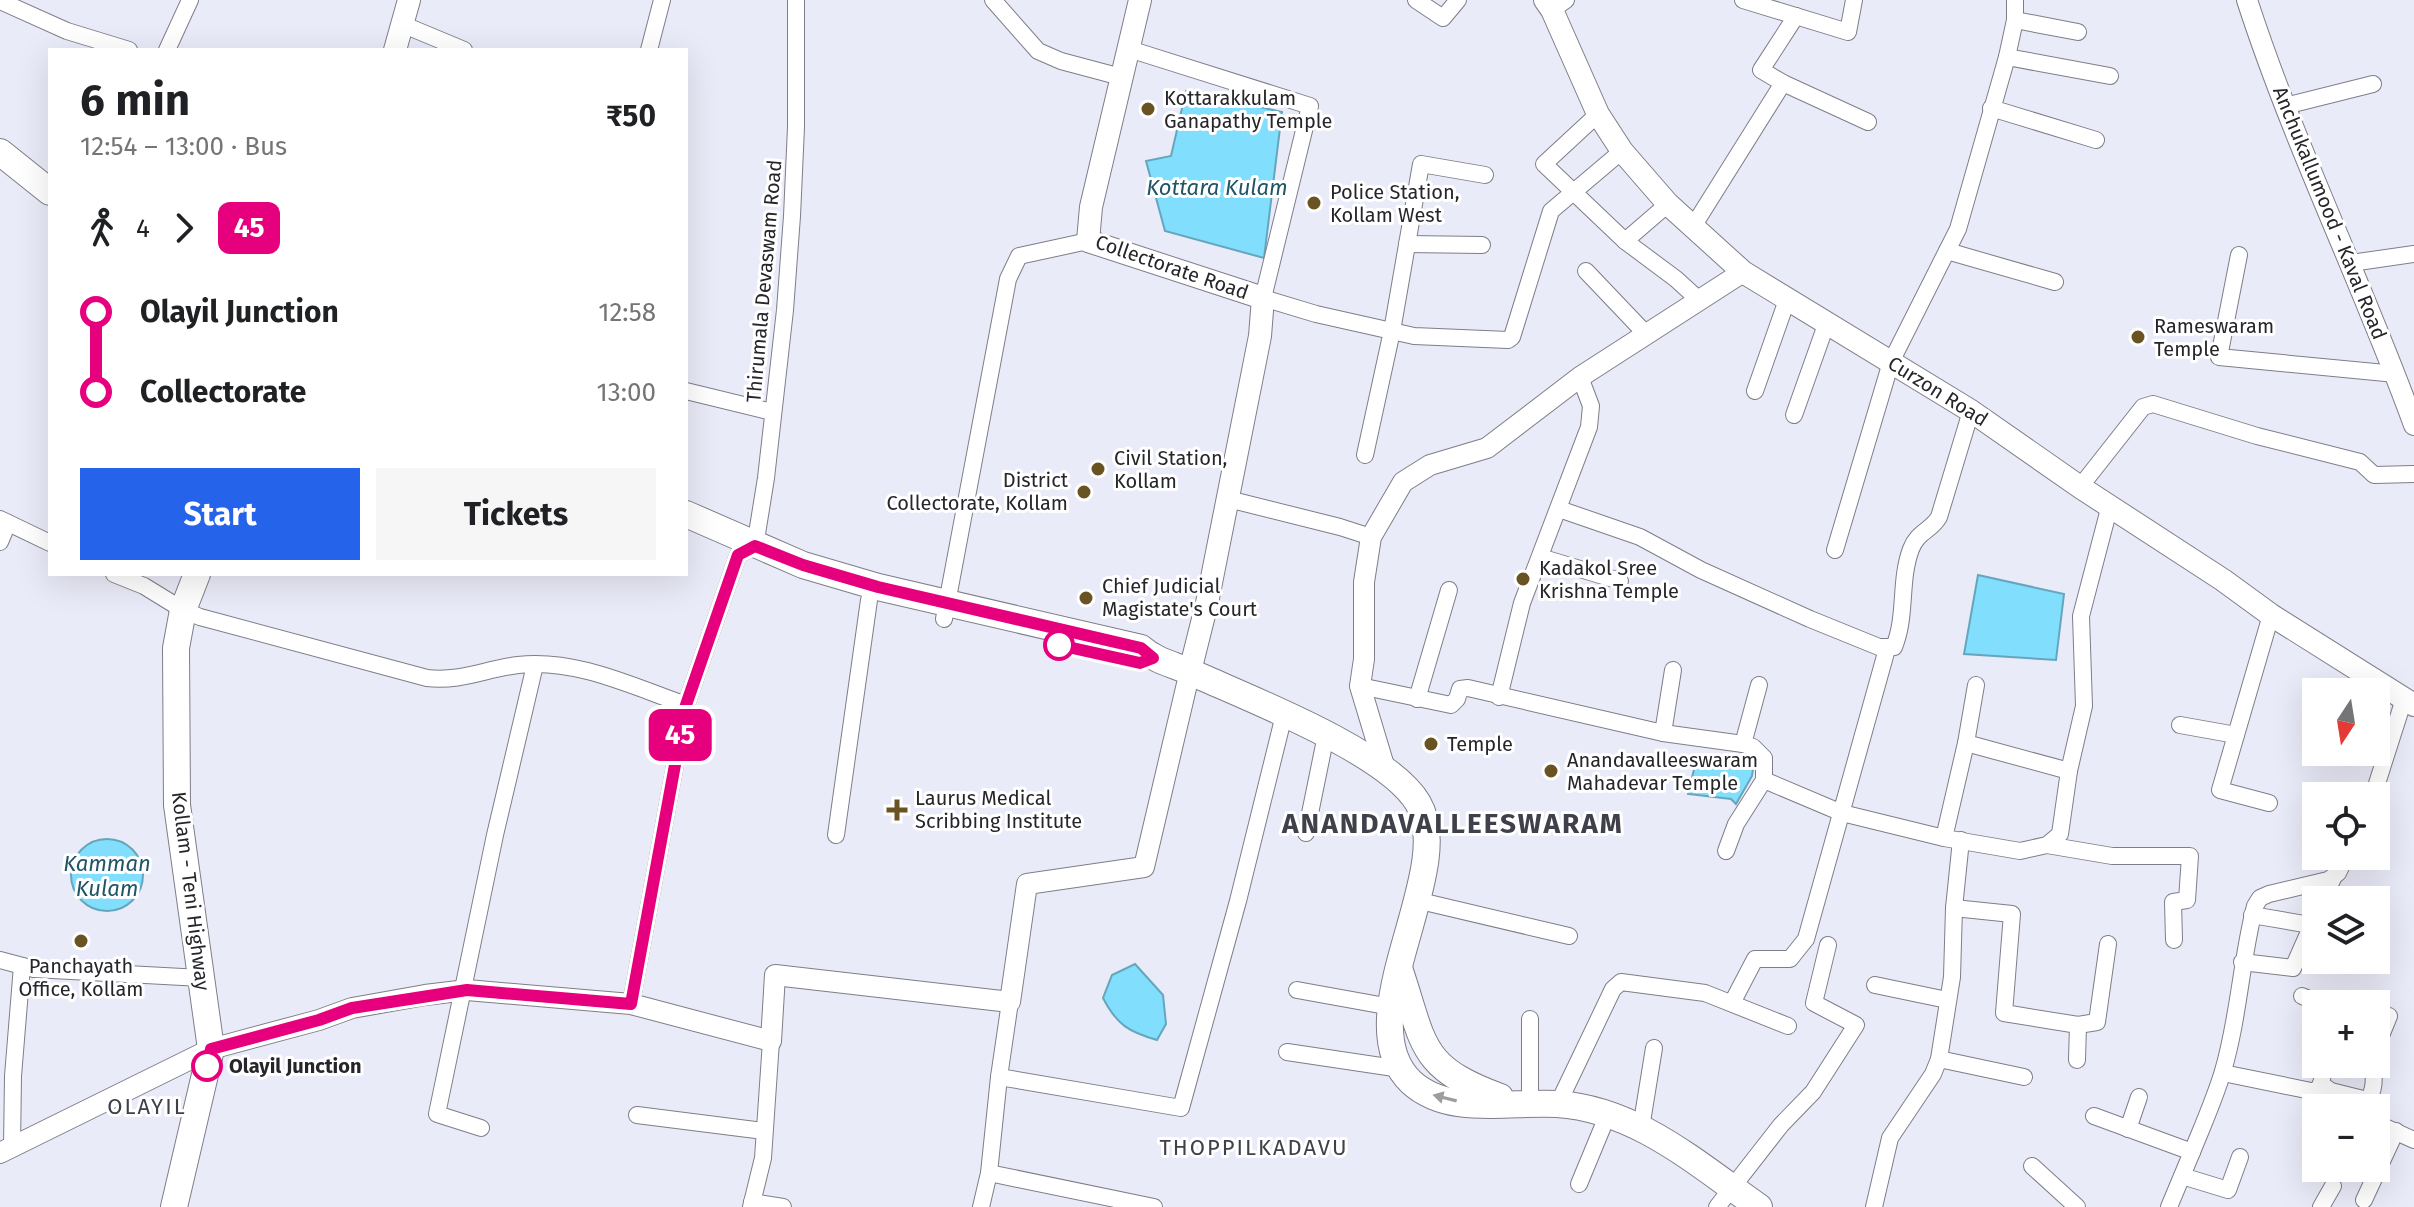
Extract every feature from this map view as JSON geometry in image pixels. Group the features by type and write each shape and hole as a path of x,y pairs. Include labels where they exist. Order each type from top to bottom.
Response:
{"main road":[{"path":"396,48 409,0"},
{"name":"Collectorate Road","path":"1140,0 1091,207 1088,241 1263,298 1260,336 1207,603 1190,671"},
{"name":"Curzon Road","path":"1554,3 1598,114 1622,151 1668,204 1743,272 1971,411 2271,615 2409,702"},
{"path":"0,131 48,168"},
{"path":"0,152 48,190"},
{"path":"688,515 782,573 869,600 946,611"},
{"path":"688,532 878,587 946,611 1140,663 1153,658 1190,671 1326,735 1385,769 1417,801 1427,824 1427,846 1391,1007 1392,1046 1401,1069 1423,1091 1443,1099 1479,1104 1558,1104 1608,1114 1668,1144 1725,1198 1759,1207"},
{"name":"Kollam - Teni Highway","path":"174,1207 211,1049 177,805 176,648 183,610 196,576"},
{"path":"1398,967 1417,1028 1430,1055 1443,1069 1469,1086 1526,1104"}],"street":[{"path":"168,48 190,0"},
{"path":"650,48 662,0"},
{"name":"Thirumala Devaswam Road","path":"631,1004 686,705 746,550 766,478 792,216 796,0"},
{"path":"993,0 1038,51 1061,61 1121,77"},
{"path":"1416,0 1443,18 1458,0"},
{"path":"1743,0 1848,32 1854,0"},
{"path":"1835,550 1891,362 1958,229 2007,57 2015,20 2015,0"},
{"name":"Anchukallumood - Kaval Road","path":"2247,0 2312,177 2351,263 2414,425"},
{"path":"0,1 67,31 122,48"},
{"path":"1796,16 1761,70 1868,122"},
{"path":"2015,20 2078,32"},
{"path":"404,25 459,48"},
{"path":"1129,49 1310,106 1263,298 1316,314 1414,336 1508,340 1516,328 1551,211 1622,151"},
{"path":"2007,57 2110,76"},
{"path":"1694,225 1783,83"},
{"path":"2285,106 2373,84"},
{"path":"1991,108 2096,140"},
{"path":"1598,114 1544,164 1625,241 1699,300"},
{"path":"1365,455 1392,331 1421,164 1485,175"},
{"path":"1625,241 1668,204"},
{"path":"946,611 1008,279 1019,256 1088,241"},
{"path":"1407,244 1482,245"},
{"path":"1947,251 2055,282"},
{"path":"2351,263 2414,254"},
{"path":"2239,255 2219,357 2396,374"},
{"path":"1586,271 1646,334"},
{"path":"1385,769 1360,686 1364,659 1364,582 1371,537 1403,482 1430,465 1487,448 1580,377 1743,272"},
{"path":"1755,391 1787,300"},
{"path":"1794,415 1827,322"},
{"path":"1499,697 1522,603 1589,427 1591,406 1580,377"},
{"path":"688,391 772,412"},
{"path":"2080,487 2143,407 2153,404 2257,436 2360,462 2374,475 2414,474"},
{"path":"1559,509 1640,537 1773,603 1887,649 1894,647 1900,632 1904,573 1912,546 1921,531 1935,525 1939,517 1971,411"},
{"path":"1228,499 1371,537"},
{"path":"2047,845 2060,834 2069,771 2084,706 2081,616 2110,505"},
{"path":"0,542 4,521 48,542"},
{"path":"1540,557 1620,581"},
{"path":"119,576 144,586 183,610 427,678 449,681 519,665 563,666 609,678 686,705"},
{"path":"1417,699 1449,590"},
{"path":"836,835 869,600"},
{"path":"2269,803 2220,790 2271,615"},
{"path":"1732,1003 1755,959 1790,959 1806,939 1887,649"},
{"path":"481,1128 437,1114 495,835 535,665"},
{"path":"1663,733 1673,670"},
{"path":"981,1207 989,1173 999,1077 1027,884 1144,867 1190,671"},
{"path":"1743,744 1759,685"},
{"path":"1874,1207 1890,1138 1933,1074 1939,1059 1952,977 1952,839 1976,685"},
{"path":"1360,686 1451,705 1460,689 1468,688 1663,733 1753,747 1764,758 1764,780 1736,824 1726,851"},
{"path":"2378,782 2409,702"},
{"path":"999,1077 1181,1108 1238,901 1284,715"},
{"path":"2180,725 2236,735"},
{"path":"1306,833 1326,735"},
{"path":"1966,743 2069,771"},
{"path":"1764,780 1842,813 1952,839 2020,851 2047,845 2112,856 2190,856 2187,900 2173,902 2174,940"},
{"path":"2329,886 2338,870"},
{"path":"2169,1207 2223,1073 2237,1007 2242,962 2252,915 2260,898 2334,876"},
{"path":"1416,900 1569,936"},
{"path":"1954,908 2012,914 2004,1013 2078,1025 2097,1022 2108,944"},
{"path":"2252,915 2302,921"},
{"path":"1725,1198 1781,1125 1813,1092 1856,1025 1814,1003 1828,945"},
{"path":"2242,962 2293,968 2302,949"},
{"path":"0,960 34,969 201,978"},
{"path":"6,1150 22,966"},
{"path":"783,1207 752,1204 763,1158 775,975 1010,1002"},
{"path":"1558,1104 1613,989 1621,982 1705,993 1788,1026"},
{"path":"1875,985 1947,1000"},
{"path":"1297,990 1391,1007"},
{"path":"6,1150 211,1049 290,1029 352,1008 463,991 631,1004 771,1041"},
{"path":"1526,1104 1530,1019"},
{"path":"2077,1060 2078,1025"},
{"path":"1641,1128 1654,1048"},
{"path":"1287,1052 1401,1069"},
{"path":"1939,1059 2024,1077"},
{"path":"2223,1073 2316,1092 2322,1078"},
{"path":"2321,1084 2331,1091 2350,1094"},
{"path":"2128,1129 2139,1097"},
{"path":"1579,1184 1608,1114"},
{"path":"637,1115 764,1131"},
{"path":"2094,1116 2192,1152"},
{"path":"2390,1129 2414,1140"},
{"path":"2364,1200 2396,1131"},
{"path":"2182,1176 2228,1190 2240,1157"},
{"path":"2032,1166 2077,1207"},
{"path":"989,1173 1154,1207"},
{"path":"2321,1207 2333,1186"}],"water":[{"name":"Kottara Kulam","path":"1186,91 1282,112 1264,258 1165,231 1146,161 1171,156"},
{"path":"1978,575 2064,594 2056,660 1964,654"},
{"path":"1697,757 1754,763 1752,776 1736,804 1731,799 1688,794"},
{"name":"Kamman Kulam","path":"107,839 127,845 137,855 143,875 137,895 127,905 107,911 87,905 77,895 71,875 77,855 87,845"},
{"path":"1135,964 1163,995 1166,1024 1157,1040 1125,1026 1113,1015 1103,998 1112,975"}],"bus line":[{"name":"45","path":"207,1066 211,1049 276,1033 352,1008 425,995 467,990 631,1004 686,705 738,555 755,546 803,565 878,587 1141,648 1153,658 1140,663 1059,645"}],"place":[{"name":"Kottarakkulam Ganapathy Temple","path":"1148,109"},
{"name":"Police Station, Kollam West","path":"1314,203"},
{"name":"Rameswaram Temple","path":"2138,337"},
{"name":"Civil Station, Kollam","path":"1098,469"},
{"name":"District Collectorate, Kollam","path":"1084,492"},
{"name":"Kadakol Sree Krishna Temple","path":"1523,579"},
{"name":"Chief Judicial Magistate's Court","path":"1086,598"},
{"name":"Temple","path":"1431,744"},
{"name":"Anandavalleeswaram Mahadevar Temple","path":"1551,771"},
{"name":"Laurus Medical Scribbing Institute","path":"897,810"},
{"name":"Panchayath Office, Kollam","path":"81,941"},
{"name":"Olayil Junction","path":"207,1066"}],"district":[{"name":"ANANDAVALLEESWARAM","path":"1453,823"},
{"name":"OLAYIL","path":"147,1106"},
{"name":"THOPPILKADAVU","path":"1254,1147"}]}
